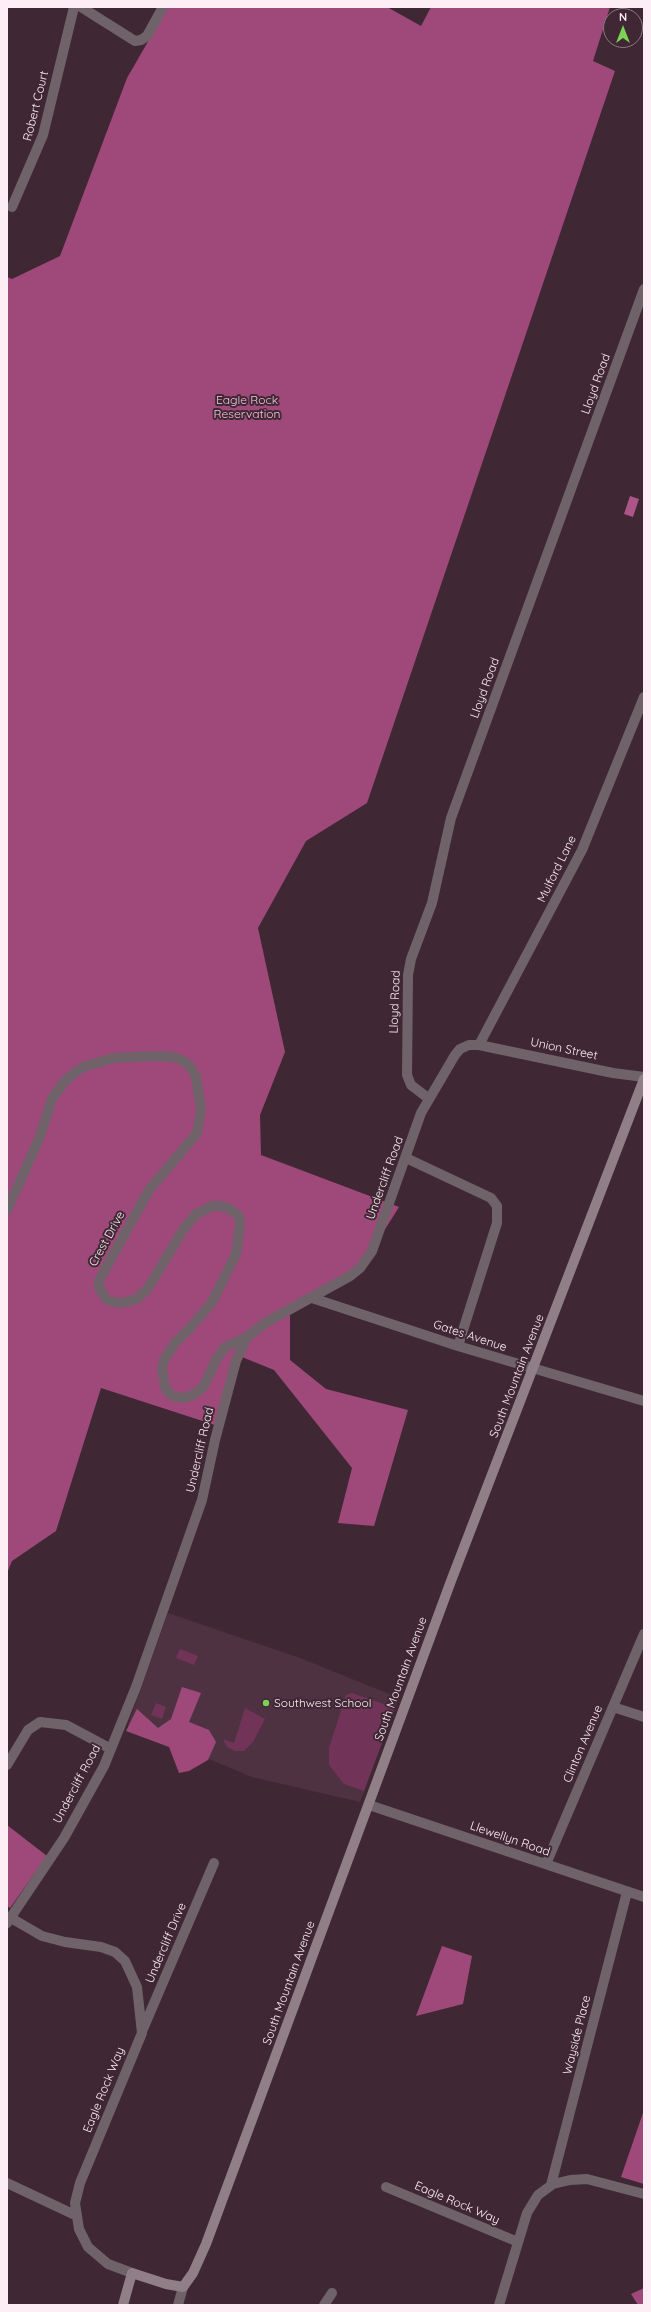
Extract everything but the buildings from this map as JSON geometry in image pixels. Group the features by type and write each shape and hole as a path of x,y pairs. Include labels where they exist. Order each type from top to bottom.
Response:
{"street":[{"name":"Robert Court","path":"12,207 43,135 74,7"},
{"path":"81,7 128,39 138,41 147,36 163,7"},
{"name":"Lloyd Road","path":"428,1098 411,1085 407,1075 408,975 411,959 432,903 451,818 644,290"},
{"name":"Mulford Lane","path":"479,1045 582,850 644,697"},
{"name":"Undercliff Road","path":"9,1920 64,1838 104,1766 111,1749 136,1687 202,1500 215,1440 236,1361 246,1338 265,1323 350,1276 360,1268 372,1251 428,1098 460,1049 469,1045 479,1045"},
{"name":"Union Street","path":"479,1045 612,1073 644,1078"},
{"name":"Crest Drive","path":"7,1210 38,1139 52,1100 64,1082 73,1074 83,1067 113,1058 172,1057 182,1060 190,1066 196,1077 201,1109 197,1133 149,1190 103,1273 99,1281 99,1288 107,1300 114,1302 130,1302 142,1296 195,1215 212,1206 221,1206 230,1209 239,1216 240,1231 236,1254 212,1302 175,1343 164,1360 162,1370 166,1390 174,1397 184,1398 195,1394 204,1386 216,1360 224,1348 246,1338"},
{"name":"South Mountain Avenue","path":"183,2287 193,2273 206,2244 451,1581 534,1370 644,1078"},
{"path":"406,1158 491,1198 497,1206 497,1223 458,1346"},
{"name":"Gates Avenue","path":"312,1298 534,1370 644,1401"},
{"name":"Clinton Avenue","path":"546,1864 644,1634"},
{"path":"613,1707 644,1717"},
{"path":"7,1765 28,1730 40,1722 66,1725 111,1749"},
{"name":"Llewellyn Road","path":"369,1805 644,1897"},
{"name":"Undercliff Drive","path":"142,2032 214,1863"},
{"name":"Wayside Place","path":"552,2186 627,1892"},
{"name":"Eagle Rock Way","path":"9,1920 42,1936 65,1942 102,1947 115,1952 125,1961 137,1987 142,2032 80,2183 75,2202 75,2214 81,2235 97,2257 108,2264 132,2273 166,2284 183,2287"},
{"path":"499,2305 527,2213 538,2195 552,2186 570,2180 587,2179 644,2194"},
{"path":"7,2183 75,2214"},
{"name":"Eagle Rock Way","path":"386,2187 518,2242"},
{"path":"123,2305 132,2273"},
{"path":"178,2305 183,2287"},
{"path":"324,2305 332,2293"}],"shaded area":[{"path":"630,496 639,499 633,517 624,514"},
{"name":"Southwest School","path":"168,1613 300,1658 399,1698 360,1802 252,1777 128,1725"},
{"path":"180,1649 198,1656 194,1665 176,1658"},
{"path":"352,1693 395,1708 364,1791 344,1784 329,1765 329,1748 346,1695"},
{"path":"156,1703 166,1707 162,1719 151,1715"},
{"path":"245,1708 265,1719 253,1742 244,1751 235,1751 227,1747 223,1739 234,1743"}],"green space":[{"name":"Eagle Rock Reservation","path":"168,7 387,7 421,26 431,7 610,7 603,8 603,29 593,61 615,71 367,803 306,841 258,928 285,1052 260,1115 261,1155 399,1207 360,1269 290,1305 290,1360 326,1389 408,1410 374,1526 338,1523 352,1468 274,1370 242,1357 221,1427 101,1388 56,1531 12,1561 7,1573 7,277 12,279 60,256 127,78"},
{"path":"182,1687 201,1693 189,1722 209,1730 216,1742 208,1760 189,1771 179,1773 169,1747 126,1731 137,1709 158,1728 171,1719"},
{"path":"7,1825 47,1856 10,1908 7,1906"},
{"path":"442,1946 472,1956 463,2004 416,2016"},
{"path":"644,2110 644,2184 621,2177"},
{"path":"644,2288 644,2305 638,2305 631,2294"}],"place":[{"name":"Southwest School","path":"266,1703"}]}
